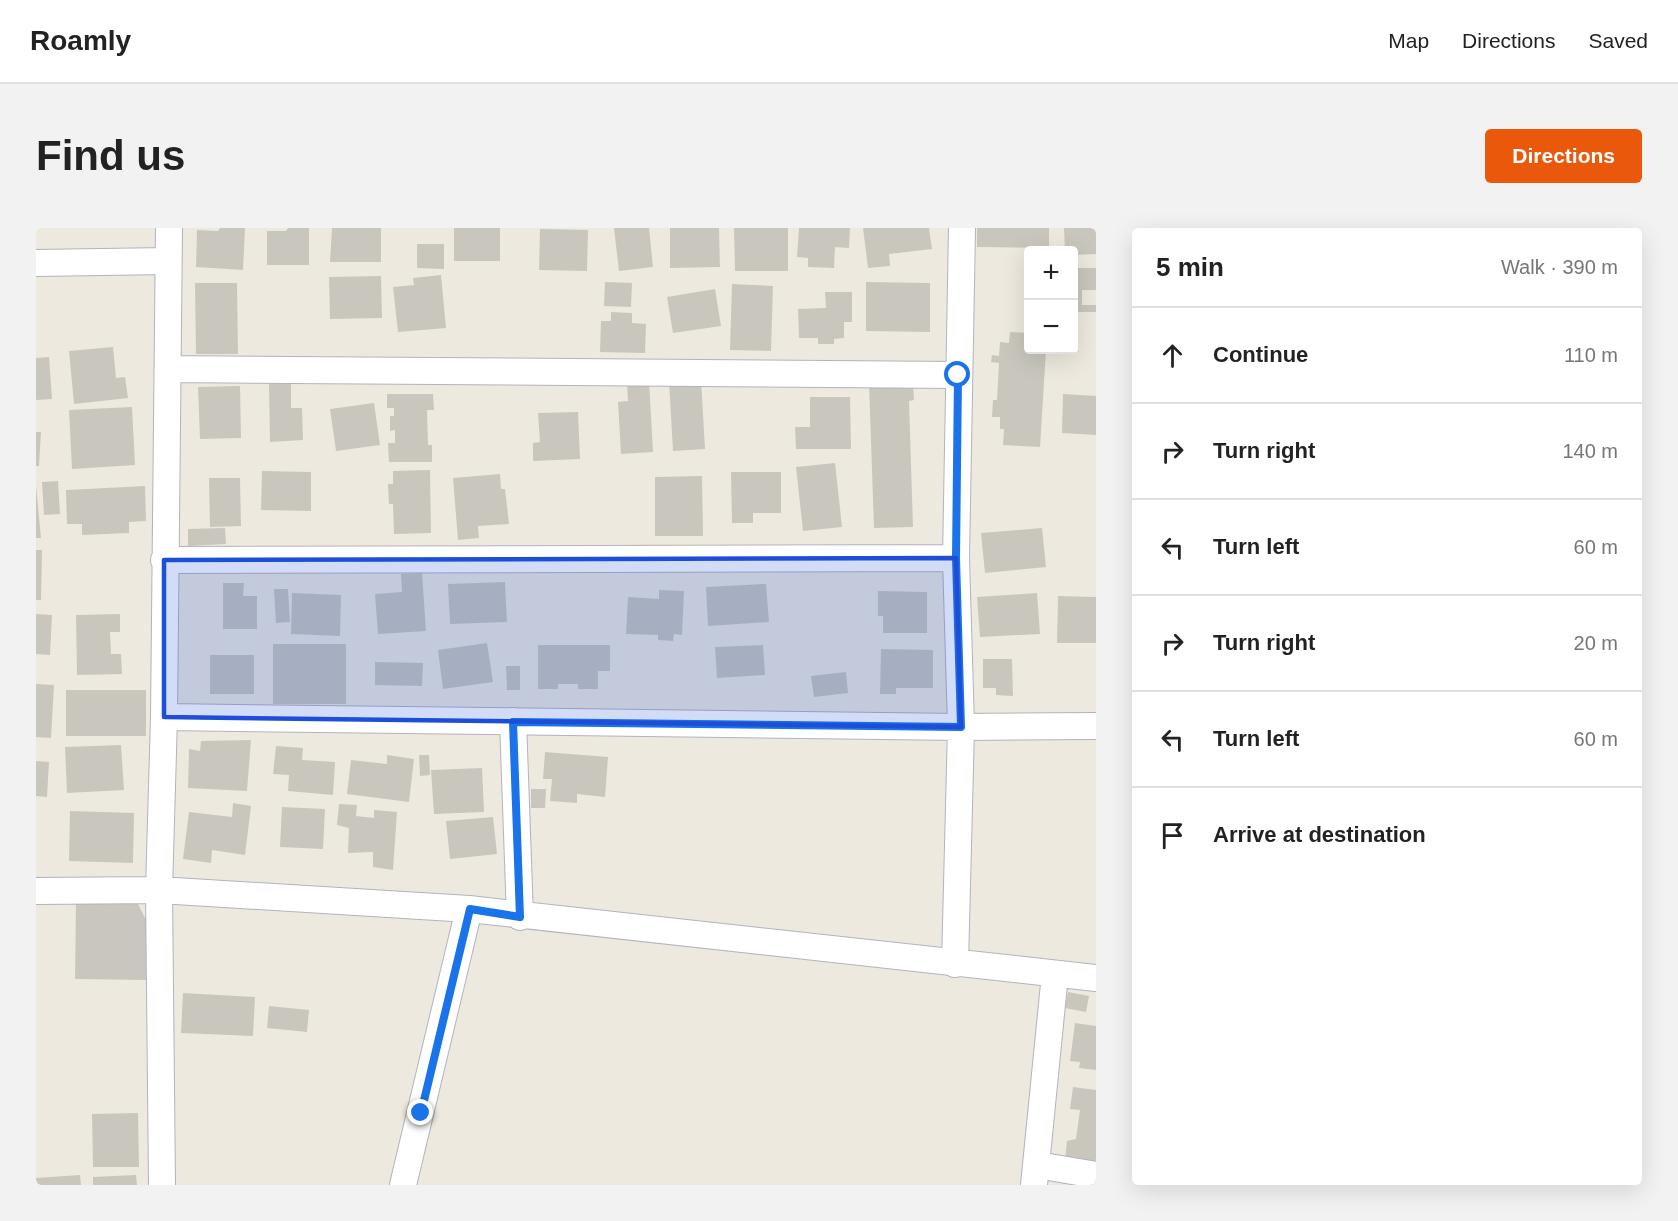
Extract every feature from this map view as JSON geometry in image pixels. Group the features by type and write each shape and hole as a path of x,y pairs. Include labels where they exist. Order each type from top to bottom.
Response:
{"street":[{"path":"162,1185 159,890 164,717 169,228"},
{"path":"955,964 961,727 956,558 962,228"},
{"path":"36,263 168,261"},
{"path":"168,369 958,375"},
{"path":"164,560 956,558"},
{"path":"164,717 961,727 1096,726"},
{"path":"513,722 520,917"},
{"path":"36,891 159,890 470,909 520,917 1096,978"},
{"path":"403,1185 470,909"},
{"path":"1055,974 1036,1175 1096,1175"}],"highlighted area":[{"path":"956,558 961,727 164,717 164,560"}],"building":[{"path":"220,228 245,228 243,270 196,267 197,230 218,231"},
{"path":"288,228 309,228 309,265 267,265 267,231 286,231"},
{"path":"332,228 381,228 381,262 330,262"},
{"path":"454,228 500,228 500,261 454,261"},
{"path":"614,228 649,228 653,267 619,271"},
{"path":"670,228 719,228 720,267 670,268"},
{"path":"734,228 788,228 788,271 735,271"},
{"path":"799,228 850,228 849,248 835,247 834,268 808,267 808,258 797,257"},
{"path":"863,228 929,228 932,249 889,254 890,266 868,268"},
{"path":"977,228 1049,228 1049,246 977,247"},
{"path":"1064,228 1096,228 1096,254 1078,255 1078,246 1065,246"},
{"path":"540,229 588,230 587,271 539,270"},
{"path":"417,244 444,244 444,269 417,268"},
{"path":"1078,268 1096,268 1096,290 1082,290 1082,305 1096,305 1096,312 1078,312"},
{"path":"441,275 446,328 398,332 393,287 414,285 413,278"},
{"path":"381,276 382,318 330,319 329,277"},
{"path":"605,282 632,283 631,307 604,306"},
{"path":"866,282 930,283 930,332 866,331"},
{"path":"195,283 237,283 238,354 196,354"},
{"path":"732,284 773,286 771,351 730,350"},
{"path":"715,289 721,326 673,333 667,297"},
{"path":"825,292 852,292 852,322 844,322 844,338 834,339 834,344 818,344 818,338 799,338 798,309 826,308"},
{"path":"611,312 632,313 632,323 646,324 645,353 600,352 601,321 611,321"},
{"path":"1010,332 1024,333 1024,354 1046,354 1040,447 1003,445 1004,429 1000,429 1000,417 992,417 993,400 997,400 999,363 991,362 992,355 999,356 1000,342 1009,343"},
{"path":"113,347 116,378 125,377 128,398 74,404 69,351"},
{"path":"49,357 52,399 36,400 36,358"},
{"path":"701,379 705,449 673,451 669,381"},
{"path":"649,381 653,452 621,454 618,402 628,401 627,383"},
{"path":"913,383 914,400 909,401 913,527 874,528 869,384"},
{"path":"269,384 291,384 291,408 302,408 303,440 270,442"},
{"path":"240,386 241,438 200,439 198,387"},
{"path":"387,394 433,394 434,410 427,410 428,445 432,445 432,462 389,462 388,443 395,443 395,430 390,431 390,416 394,416 394,408 387,408"},
{"path":"1063,394 1096,396 1096,435 1062,433"},
{"path":"810,397 850,397 851,449 796,449 795,427 810,427"},
{"path":"374,403 380,445 336,451 330,409"},
{"path":"132,407 135,465 72,469 69,410"},
{"path":"578,412 580,459 533,461 533,443 540,442 538,413"},
{"path":"36,432 41,432 39,466 36,466"},
{"path":"835,463 842,527 803,531 796,467"},
{"path":"430,470 431,533 394,534 393,504 389,504 388,484 393,484 393,471"},
{"path":"262,471 311,472 311,511 261,510"},
{"path":"731,472 781,472 781,513 753,513 753,523 732,523"},
{"path":"500,474 501,489 505,489 509,524 478,526 479,538 458,540 453,478"},
{"path":"702,476 703,536 655,536 655,477"},
{"path":"209,478 240,478 241,526 210,527"},
{"path":"58,481 60,514 44,515 42,482"},
{"path":"36,485 41,538 36,538"},
{"path":"145,486 146,521 129,522 129,533 82,535 82,524 67,524 66,490"},
{"path":"225,528 226,544 188,546 188,529"},
{"path":"1042,528 1046,567 985,573 981,533"},
{"path":"36,550 42,550 41,600 36,600"},
{"path":"422,573 426,631 378,634 375,594 402,592 401,574"},
{"path":"505,582 507,622 450,624 448,584"},
{"path":"223,583 244,583 243,596 257,596 257,629 223,629"},
{"path":"766,584 769,622 708,626 706,587"},
{"path":"274,589 288,589 290,622 276,623"},
{"path":"659,590 684,591 682,635 674,634 673,641 658,640 658,635 626,634 628,597 659,599"},
{"path":"878,591 927,592 927,633 883,633 883,616 878,616"},
{"path":"292,593 341,595 340,636 291,634"},
{"path":"1037,593 1040,634 980,637 977,597"},
{"path":"1058,596 1096,597 1096,643 1057,643"},
{"path":"36,614 52,615 50,655 36,654"},
{"path":"120,614 120,632 110,632 111,654 121,654 122,674 77,675 76,615"},
{"path":"487,643 493,682 443,689 438,650"},
{"path":"273,644 346,644 346,704 273,704"},
{"path":"538,645 610,645 610,671 598,671 598,689 578,689 578,684 558,684 558,689 538,689"},
{"path":"763,645 765,675 717,678 715,647"},
{"path":"881,649 933,650 933,688 896,688 896,694 880,694"},
{"path":"210,655 254,655 254,694 210,694"},
{"path":"983,659 1012,659 1013,696 996,695 996,688 983,688"},
{"path":"375,662 423,663 422,686 375,685"},
{"path":"506,666 520,666 520,690 507,690"},
{"path":"846,672 848,693 814,697 811,676"},
{"path":"36,684 54,685 51,738 36,737"},
{"path":"66,690 146,690 146,736 66,736"},
{"path":"251,740 247,791 188,788 189,749 200,751 201,741"},
{"path":"121,745 124,790 67,793 65,747"},
{"path":"276,746 303,748 302,760 335,762 333,795 288,791 289,775 273,774"},
{"path":"545,752 608,757 605,797 577,794 577,803 550,801 552,779 543,779"},
{"path":"387,755 414,759 409,802 347,794 351,760 387,764"},
{"path":"419,755 429,755 430,775 420,776"},
{"path":"36,761 49,762 47,797 36,796"},
{"path":"482,768 484,812 434,814 431,770"},
{"path":"531,789 546,789 545,808 531,808"},
{"path":"233,803 251,806 245,855 212,850 211,863 183,859 189,812 232,817"},
{"path":"339,804 357,805 356,816 374,818 374,810 397,812 393,870 373,867 373,852 348,853 349,828 337,825"},
{"path":"282,807 325,809 323,849 280,847"},
{"path":"70,811 134,813 133,863 69,861"},
{"path":"493,817 497,854 450,859 446,821"},
{"path":"76,903 138,904 148,924 147,980 75,979"},
{"path":"1068,992 1089,996 1086,1012 1065,1008"},
{"path":"183,993 255,997 253,1036 181,1033"},
{"path":"269,1006 309,1010 307,1032 267,1028"},
{"path":"1075,1023 1096,1026 1096,1070 1079,1068 1080,1062 1070,1061"},
{"path":"1073,1087 1096,1090 1096,1163 1065,1159 1067,1141 1076,1139 1080,1110 1070,1109"},
{"path":"138,1113 139,1167 93,1167 92,1114"},
{"path":"80,1175 81,1185 36,1185 36,1178"},
{"path":"136,1175 137,1185 93,1185 93,1177"}],"route":[{"path":"421,1113 470,909 520,917 513,722 961,727 956,558 958,375"}]}
